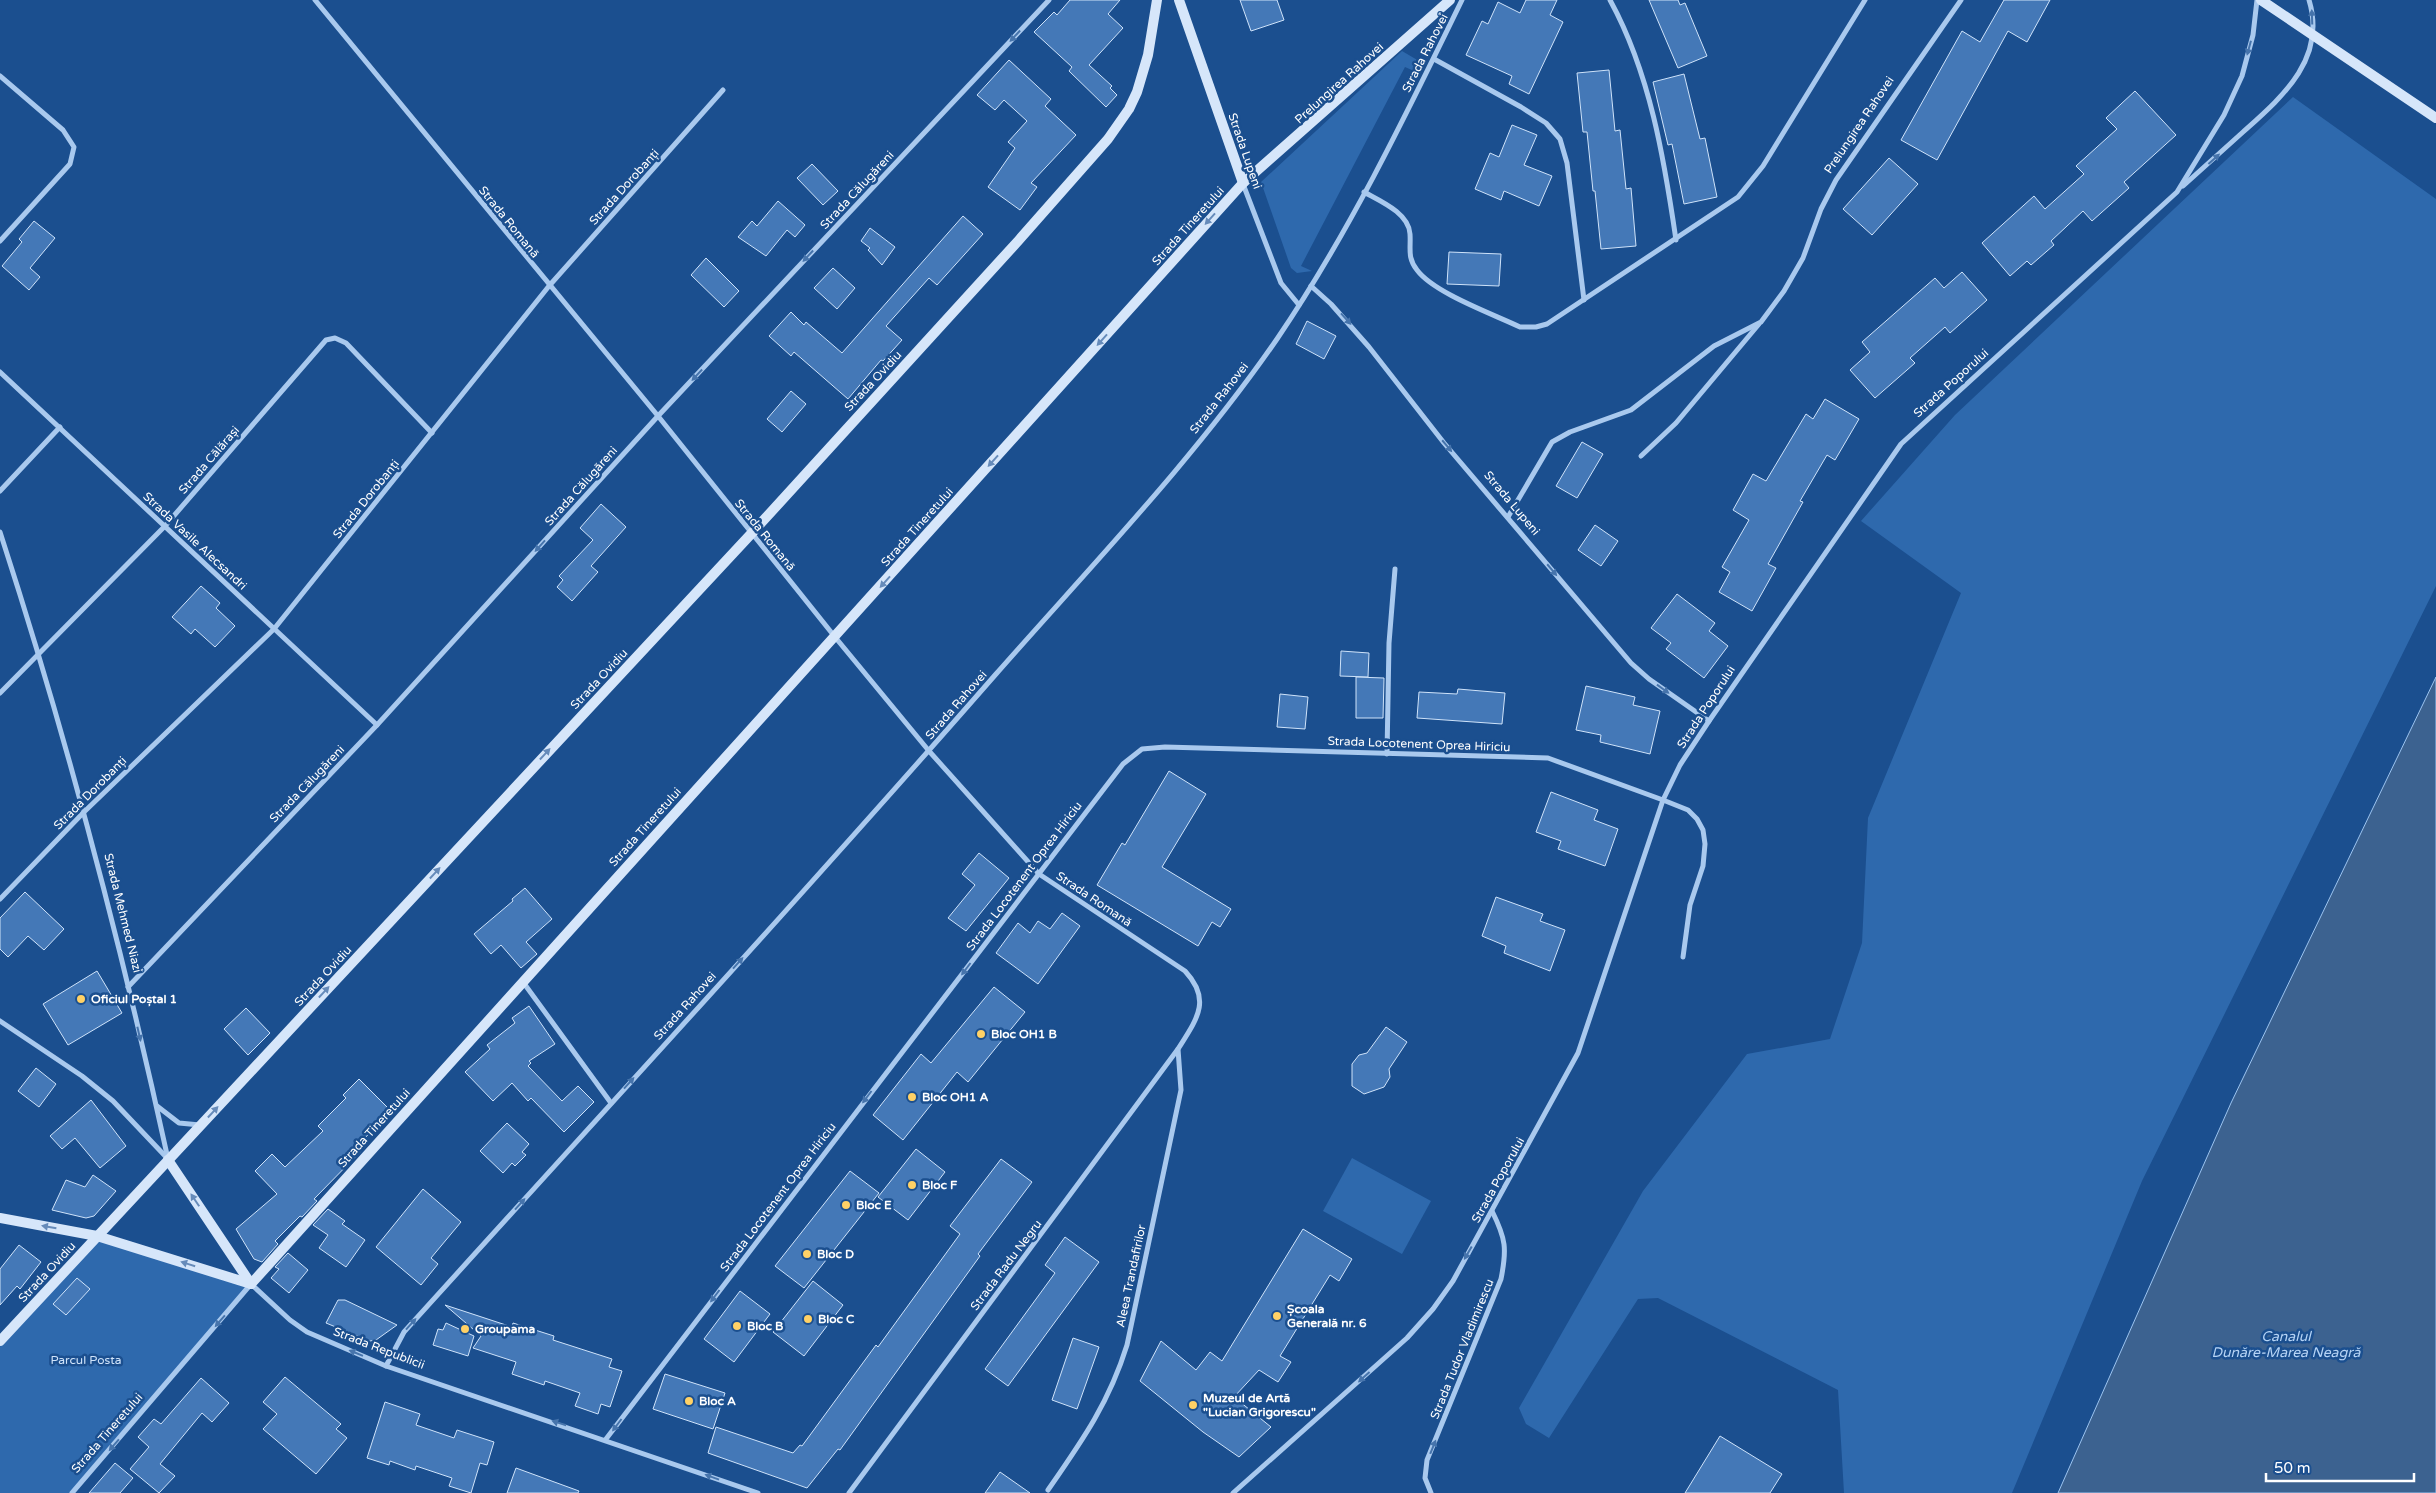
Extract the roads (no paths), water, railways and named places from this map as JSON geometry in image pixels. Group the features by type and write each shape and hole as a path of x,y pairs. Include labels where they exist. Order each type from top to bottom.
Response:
{"main road":[{"name":"Strada Ovidiu","path":"0,1341 751,534 1019,240 1120,122 1138,92 1144,74 1156,0"},
{"name":"Strada Lupeni","path":"1179,0 1243,183"},
{"name":"Prelungirea Rahovei","path":"1243,183 1450,0"},
{"path":"2259,0 2436,118"},
{"name":"Strada Tineretului","path":"252,1284 522,981 835,637 1243,183"},
{"name":"Strada Mehmed Niazi","path":"168,1160 252,1284"},
{"name":"Strada Republicii","path":"0,1218 98,1236 252,1284"}],"street":[{"name":"Strada Romană","path":"315,0 658,416 751,534 929,751 1039,874 1185,971 1195,982 1201,998 1198,1013 1178,1049"},
{"name":"Strada Călugăreni","path":"128,987 377,725 658,416 1049,0"},
{"name":"Strada Rahovei","path":"386,1366 404,1332 929,751 1206,432 1263,358 1299,305 1364,192 1434,59 1462,0"},
{"path":"1610,0 1628,37 1640,70 1662,150 1676,240"},
{"path":"1364,192 1396,211 1406,221 1410,233 1408,248 1411,262 1418,272 1434,286 1520,327 1536,327 1547,324 1676,240 1738,197 1752,183 1865,0"},
{"name":"Prelungirea Rahovei","path":"1641,456 1676,422 1761,322 1784,291 1804,258 1821,209 1836,180 1961,0"},
{"name":"Strada Poporului","path":"1233,1493 1407,1338 1433,1309 1453,1280 1578,1053 1663,800 1680,765 1901,444 2177,192 2224,114 2242,76 2253,35 2259,0"},
{"path":"2177,192 2289,89 2308,54 2312,33 2309,0"},
{"path":"1434,59 1521,107 1546,123 1560,139 1567,164 1584,300"},
{"path":"0,76 70,138 74,147 70,164 0,241"},
{"name":"Strada Dorobanți","path":"0,899 84,812 274,629 549,286 724,90"},
{"name":"Strada Lupeni","path":"1243,183 1280,283 1299,305"},
{"name":"Strada Lupeni","path":"1310,286 1347,320 1444,443 1631,663 1708,722"},
{"name":"Prelungirea Rahovei","path":"1508,517 1552,442 1570,432 1631,410 1714,346 1761,322"},
{"name":"Strada Călărași","path":"0,693 164,526 326,340 335,338 346,343 432,433"},
{"name":"Strada Vasile Alecsandri","path":"0,372 60,426 377,725"},
{"path":"0,492 60,426"},
{"name":"Strada Mehmed Niazi","path":"0,532 39,653 84,812 128,987 168,1160"},
{"path":"1387,754 1389,643 1395,569"},
{"name":"Strada Locotenent Oprea Hiriciu","path":"606,1439 1123,764 1142,749 1165,747 1548,758 1663,800"},
{"path":"1663,800 1688,810 1697,818 1703,830 1705,844 1704,866 1690,905 1682,957"},
{"path":"522,981 611,1103"},
{"path":"0,1021 82,1076 112,1100 168,1160"},
{"name":"Aleea Trandafirilor","path":"1048,1490 1104,1406 1117,1377 1124,1353 1181,1090 1178,1049"},
{"name":"Strada Radu Negru","path":"849,1493 1178,1049"},
{"path":"156,1106 180,1123 201,1125"},
{"name":"Strada Tudor Vladimirescu","path":"1431,1493 1424,1478 1428,1460 1501,1279 1506,1256 1503,1233 1492,1211"},
{"name":"Strada Republicii","path":"252,1284 290,1320 307,1332 386,1366 606,1439 758,1493"},
{"name":"Strada Tineretului","path":"72,1493 252,1284"}],"water":[{"name":"Canalul Dunăre-Marea Neagră","path":"2436,677 2436,1493 2058,1493 2231,1103"}],"place":[{"name":"Oficiul Poștal 1","path":"81,999"},
{"name":"Bloc OH1 B","path":"981,1034"},
{"name":"Bloc OH1 A","path":"912,1097"},
{"name":"Bloc F","path":"912,1185"},
{"name":"Bloc E","path":"846,1205"},
{"name":"Bloc D","path":"807,1254"},
{"name":"Școala Generală nr. 6","path":"1277,1316"},
{"name":"Bloc C","path":"808,1319"},
{"name":"Bloc B","path":"737,1326"},
{"name":"Groupama","path":"465,1329"},
{"name":"Bloc A","path":"689,1401"},
{"name":"Muzeul de Artă \"Lucian Grigorescu\"","path":"1193,1405"}],"park label":[{"name":"Parcul Posta","path":"86,1360"}]}
